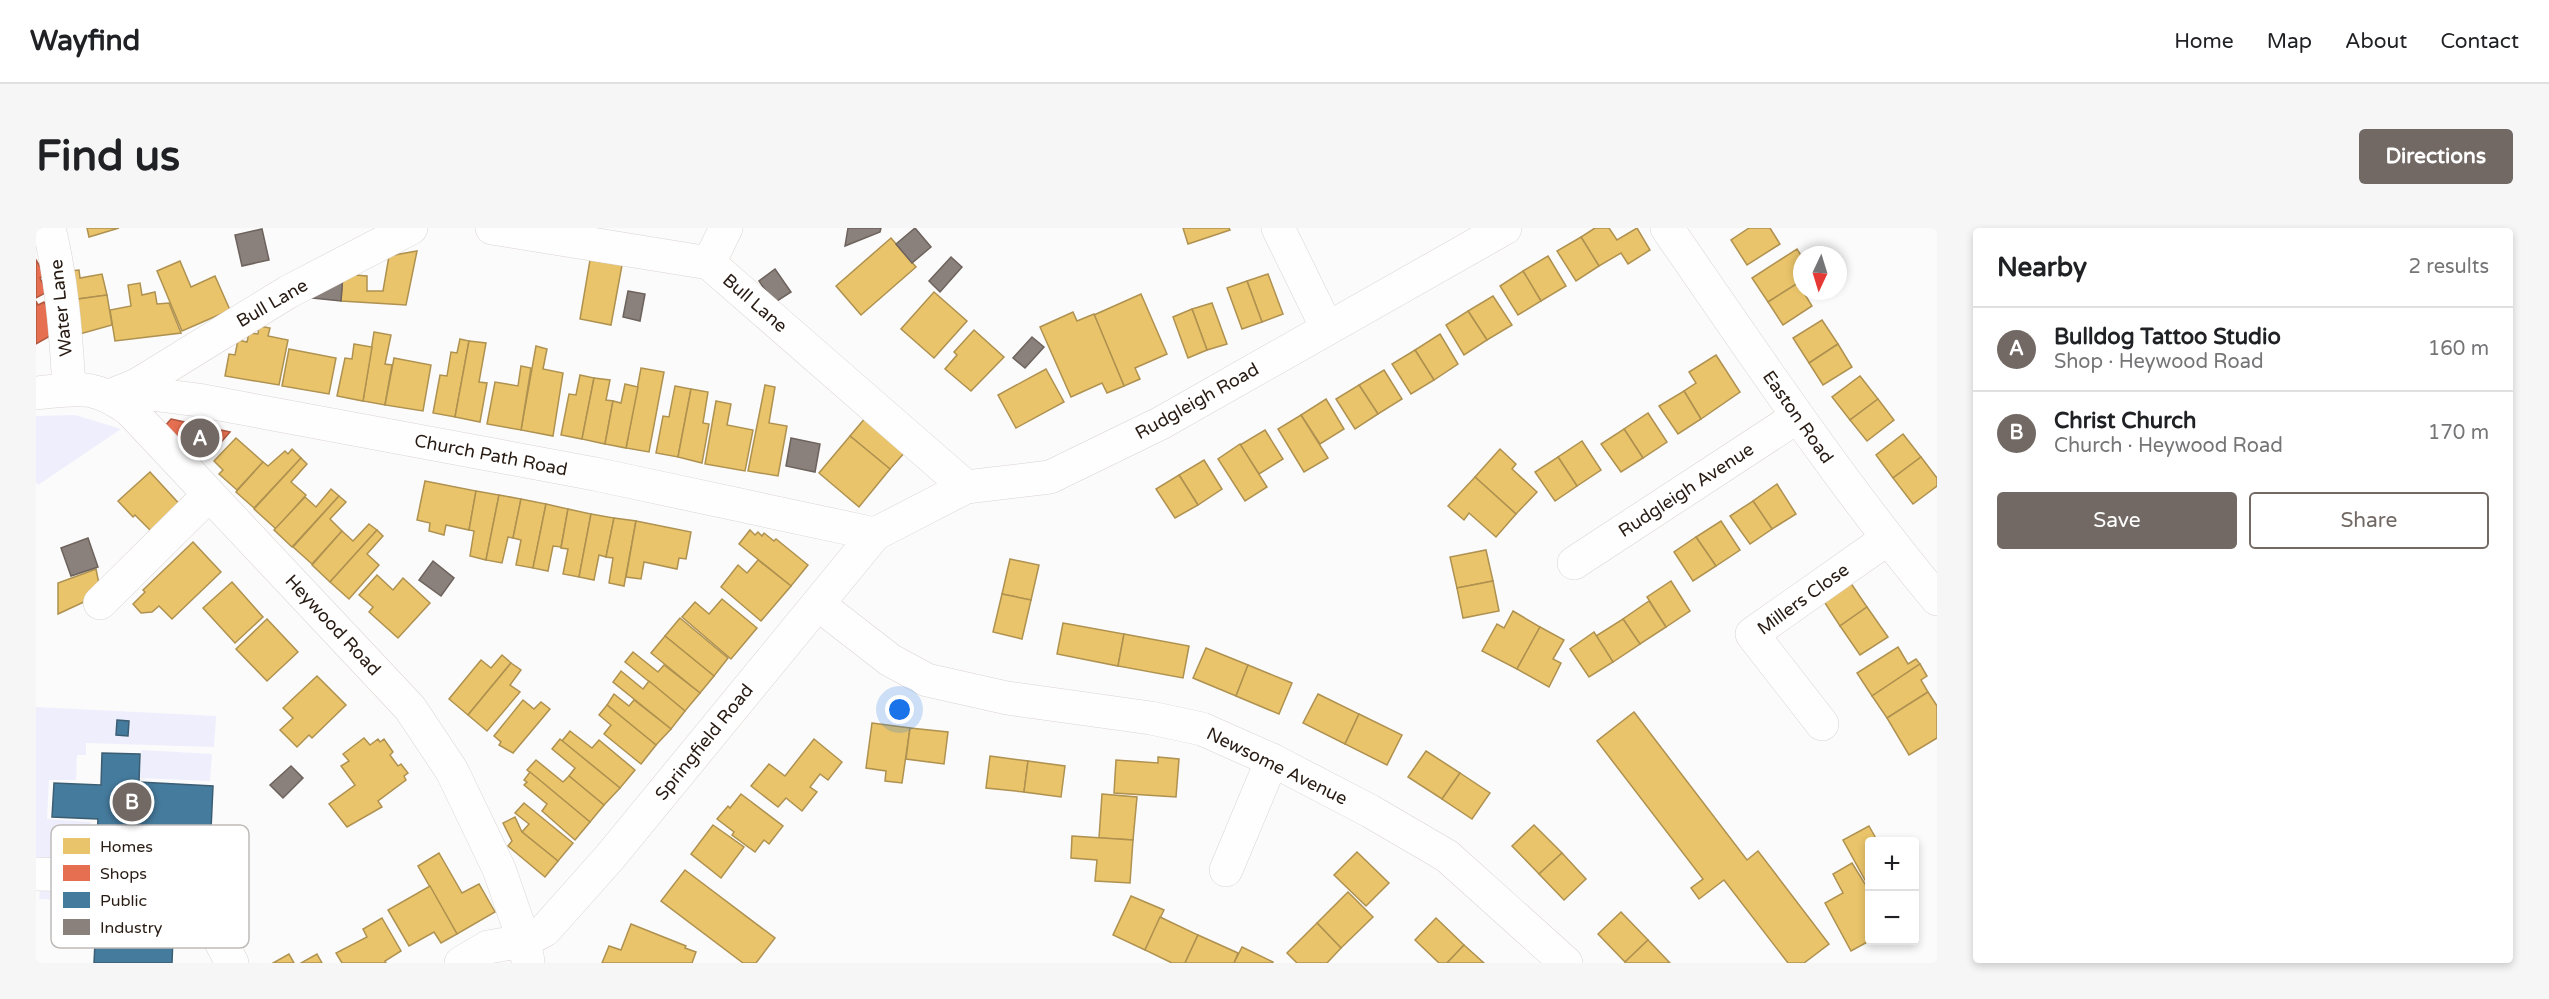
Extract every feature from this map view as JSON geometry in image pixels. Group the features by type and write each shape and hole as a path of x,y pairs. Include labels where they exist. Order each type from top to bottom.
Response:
{"street":[{"name":"Water Lane","path":"49,228 61,281 69,388"},
{"name":"Bull Lane","path":"123,390 288,292 411,228"},
{"name":"Bull Lane","path":"492,228 708,263 966,487"},
{"path":"708,263 726,228"},
{"path":"1278,228 1327,328"},
{"name":"Rudgleigh Road","path":"875,534 966,487 1050,477 1161,423 1505,228"},
{"name":"Easton Road","path":"1667,228 1797,417 1887,539 1937,599"},
{"name":"Heywood Road","path":"36,393 69,388 123,390 130,410 208,496 323,613 410,708 452,771 499,869 526,952"},
{"name":"Church Path Road","path":"123,390 198,400 595,474 875,534"},
{"name":"Rudgleigh Avenue","path":"1574,563 1797,417"},
{"path":"100,603 208,496"},
{"name":"Springfield Road","path":"526,952 610,856 875,534"},
{"name":"Millers Close","path":"1822,724 1752,634 1887,539"},
{"name":"Newsome Avenue","path":"818,604 890,660 927,680 1007,698 1151,718 1202,729 1272,760 1370,811 1447,856 1566,963"},
{"path":"1226,870 1272,760"},
{"path":"36,874 51,874"},
{"path":"461,963 488,947 526,952"},
{"path":"224,948 232,963"}],"shaded area":[{"path":"75,415 121,429 38,485 36,482 36,416"},
{"path":"36,707 216,716 214,747 86,743 86,755 77,755 76,780 49,780 47,819 91,822 91,825 51,825 51,862 36,859"},
{"path":"141,750 212,754 210,781 140,778"},
{"path":"41,881 51,881 51,900 39,899"}],"building: Homes":[{"path":"87,228 119,228 89,237"},
{"path":"1183,228 1229,228 1230,230 1188,244"},
{"path":"1595,228 1609,228 1617,240 1637,228 1650,250 1628,264 1621,253 1599,266 1581,237"},
{"path":"1749,228 1770,228 1780,244 1747,265 1731,240"},
{"path":"1581,237 1599,266 1576,281 1557,251"},
{"path":"891,238 916,267 861,315 836,286"},
{"path":"417,251 406,305 341,301 343,274 367,276 367,291 383,291 389,256"},
{"path":"1793,252 1793,286 1768,302 1752,278"},
{"path":"1548,256 1566,286 1541,301 1523,271"},
{"path":"590,260 622,265 611,325 580,319"},
{"path":"180,261 191,287 215,276 230,310 182,331 157,271"},
{"path":"79,270 80,278 102,274 107,295 71,300 70,271"},
{"path":"1523,271 1541,301 1518,315 1500,286"},
{"path":"1268,274 1283,314 1262,322 1247,281"},
{"path":"1247,281 1262,322 1242,329 1227,288"},
{"path":"140,283 142,295 155,292 157,304 169,303 181,333 115,341 110,310 131,306 128,285"},
{"path":"1793,286 1793,300 1808,300 1812,306 1783,325 1768,302"},
{"path":"934,292 967,321 934,358 901,329"},
{"path":"1141,294 1167,354 1135,368 1140,379 1124,386 1094,315"},
{"path":"107,295 112,325 76,335 71,300"},
{"path":"1493,296 1512,325 1487,340 1468,311"},
{"path":"1212,303 1227,344 1207,350 1192,309"},
{"path":"1192,309 1207,350 1188,358 1173,317"},
{"path":"1468,311 1487,340 1464,355 1446,325"},
{"path":"1073,312 1077,321 1094,314 1124,386 1107,393 1102,383 1071,397 1040,327"},
{"path":"1822,320 1838,344 1809,363 1793,338"},
{"path":"259,326 270,328 268,336 288,340 279,385 225,376 229,354 235,355 238,340 247,342 249,333 258,334"},
{"path":"974,330 1004,357 971,391 945,369 957,355 954,352"},
{"path":"374,332 391,335 385,364 392,365 385,405 363,401"},
{"path":"1440,334 1458,364 1434,380 1415,350"},
{"path":"460,339 469,341 455,417 433,413 440,375 447,376 451,352 457,353"},
{"path":"469,341 486,343 479,382 487,383 480,422 455,417"},
{"path":"354,344 372,347 363,401 337,396 345,358 352,359"},
{"path":"1838,344 1852,367 1823,385 1809,363"},
{"path":"536,346 547,349 543,369 563,373 553,436 521,430"},
{"path":"289,349 336,358 329,394 282,386"},
{"path":"1415,350 1434,380 1411,394 1392,364"},
{"path":"1716,355 1740,392 1701,419 1684,391 1696,383 1689,372"},
{"path":"394,358 431,365 423,411 385,405"},
{"path":"521,366 531,368 521,430 487,424 495,382 518,386"},
{"path":"641,368 664,372 649,452 626,448"},
{"path":"1046,369 1064,402 1016,428 998,395"},
{"path":"1384,370 1402,399 1378,414 1359,385"},
{"path":"580,375 594,378 582,439 561,435 569,394 576,395"},
{"path":"1860,376 1878,399 1850,420 1832,397"},
{"path":"594,378 610,380 606,400 613,401 605,444 582,439"},
{"path":"625,384 638,387 626,448 605,444 613,401 621,403"},
{"path":"765,385 775,387 769,423 787,426 778,476 748,471"},
{"path":"1359,385 1378,414 1355,429 1336,399"},
{"path":"675,386 691,389 678,457 656,453 663,416 669,417"},
{"path":"691,389 708,392 703,423 709,424 702,463 678,457"},
{"path":"1684,391 1701,419 1678,434 1659,406"},
{"path":"1326,399 1344,429 1320,444 1301,415"},
{"path":"1878,399 1894,420 1867,441 1850,420"},
{"path":"716,401 731,404 727,425 753,430 745,471 705,464"},
{"path":"1648,413 1667,442 1643,458 1624,429"},
{"path":"1301,415 1328,458 1304,472 1278,429"},
{"path":"866,417 905,452 890,469 850,436"},
{"path":"1624,429 1643,458 1621,472 1601,444"},
{"path":"1265,430 1283,459 1259,474 1240,445"},
{"path":"1903,434 1921,457 1893,478 1876,455"},
{"path":"850,436 890,469 859,507 819,473"},
{"path":"236,438 263,462 237,490 219,474 223,470 214,461"},
{"path":"1582,441 1601,470 1577,486 1558,457"},
{"path":"1240,444 1267,487 1245,501 1218,459"},
{"path":"292,449 301,458 254,508 236,492 263,462 268,466 285,451 288,454"},
{"path":"1500,449 1516,464 1512,469 1537,492 1516,514 1475,477"},
{"path":"1558,457 1577,486 1555,501 1535,472"},
{"path":"1921,457 1937,478 1937,486 1913,504 1893,478"},
{"path":"301,458 307,464 291,482 306,495 276,529 254,509"},
{"path":"1204,460 1222,489 1198,505 1179,475"},
{"path":"150,472 184,509 155,535 118,501"},
{"path":"1179,475 1198,505 1175,518 1156,489"},
{"path":"1475,477 1516,514 1496,537 1469,513 1464,520 1448,506"},
{"path":"425,481 476,491 469,530 446,525 444,535 429,531 430,523 417,520"},
{"path":"1777,484 1796,514 1772,529 1753,501"},
{"path":"331,489 339,496 292,547 274,530 305,497 316,507"},
{"path":"476,491 499,495 486,560 470,556 474,531 469,530"},
{"path":"499,495 521,499 513,538 508,537 502,563 486,560"},
{"path":"339,496 346,502 330,519 342,531 312,564 293,547"},
{"path":"521,499 546,504 533,568 516,565 521,540 513,538"},
{"path":"1753,501 1772,529 1750,544 1730,516"},
{"path":"546,504 568,509 561,547 553,546 548,571 533,568"},
{"path":"568,509 591,514 579,577 563,574 568,549 561,548"},
{"path":"591,514 614,518 606,557 599,555 594,580 579,577"},
{"path":"614,518 636,521 624,586 609,583 613,558 606,557"},
{"path":"636,521 691,532 686,559 679,558 677,569 644,562 641,579 626,577"},
{"path":"1721,521 1740,550 1716,566 1696,537"},
{"path":"369,524 377,530 330,582 312,565 342,531 353,541"},
{"path":"377,530 383,536 367,554 379,565 349,599 330,582"},
{"path":"750,530 755,535 758,532 762,536 764,533 774,541 776,539 808,565 791,586 739,544"},
{"path":"1696,537 1716,566 1693,581 1674,552"},
{"path":"193,542 221,572 172,619 159,606 152,612 141,613 133,604 145,592 143,590"},
{"path":"1486,550 1493,581 1457,588 1450,557"},
{"path":"1010,559 1039,565 1031,600 1002,594"},
{"path":"758,560 791,586 761,621 721,587 738,565 747,573"},
{"path":"96,569 101,594 58,614 58,583"},
{"path":"377,575 393,590 403,578 430,603 398,638 369,612 373,607 359,595"},
{"path":"1848,579 1867,607 1840,626 1821,597"},
{"path":"1493,581 1499,611 1463,618 1457,588"},
{"path":"1671,581 1690,611 1666,627 1647,597"},
{"path":"232,582 263,617 235,643 203,608"},
{"path":"1002,594 1031,600 1022,639 993,632"},
{"path":"722,599 757,628 731,659 682,617 695,602 709,614"},
{"path":"1649,601 1666,627 1640,644 1623,619"},
{"path":"1867,607 1888,637 1860,655 1840,626"},
{"path":"1513,611 1540,627 1517,669 1482,651 1497,624 1504,628"},
{"path":"680,618 728,658 714,676 665,636"},
{"path":"267,619 298,652 267,681 236,649"},
{"path":"1623,619 1640,644 1613,662 1596,636"},
{"path":"1063,623 1124,634 1118,666 1057,654"},
{"path":"1540,627 1564,640 1553,659 1561,663 1549,687 1517,669"},
{"path":"1594,632 1613,662 1589,677 1570,649"},
{"path":"1124,634 1189,646 1183,678 1118,666"},
{"path":"665,636 714,676 700,693 651,653"},
{"path":"1898,647 1908,664 1916,659 1920,664 1872,696 1857,673"},
{"path":"1206,648 1248,665 1236,696 1193,678"},
{"path":"633,652 658,672 664,665 700,693 685,711 625,662"},
{"path":"502,655 511,663 468,715 449,699 481,660 491,668"},
{"path":"511,663 521,670 510,685 520,692 487,731 468,715"},
{"path":"1920,664 1927,676 1921,680 1928,692 1887,718 1872,696"},
{"path":"1248,665 1292,683 1279,714 1236,696"},
{"path":"621,671 643,689 649,681 685,711 671,729 613,682"},
{"path":"317,676 346,705 312,738 309,735 297,747 280,730 293,718 283,708"},
{"path":"1928,692 1937,706 1937,738 1909,755 1887,718"},
{"path":"614,694 629,706 634,700 671,729 656,745 607,705"},
{"path":"1318,694 1359,714 1345,744 1303,723"},
{"path":"523,700 534,709 541,702 550,709 513,753 499,745 501,742 494,736"},
{"path":"607,705 656,745 641,764 604,734 611,725 599,715"},
{"path":"1634,712 1747,860 1758,851 1829,944 1804,963 1788,963 1724,880 1699,899 1691,888 1703,879 1597,741"},
{"path":"1359,714 1402,735 1387,765 1345,744"},
{"path":"872,723 910,728 902,783 885,781 886,771 866,768"},
{"path":"910,728 948,732 944,764 906,759"},
{"path":"570,731 592,748 599,740 635,770 620,788 562,741"},
{"path":"364,738 370,745 378,739 380,742 384,739 393,752 390,755 398,766 401,764 408,773 404,776 406,780 378,801 382,807 347,827 329,804 355,785 341,766 349,761 343,754"},
{"path":"560,739 620,788 604,805 569,776 575,768 552,749"},
{"path":"814,739 842,762 828,780 820,774 810,787 817,792 802,811 786,798 778,807 751,786 769,764 785,776"},
{"path":"1426,751 1460,773 1442,799 1408,777"},
{"path":"990,756 1028,761 1024,792 986,788"},
{"path":"1158,757 1179,759 1176,797 1114,793 1116,760 1158,763"},
{"path":"536,760 563,782 569,776 604,805 590,822 527,770"},
{"path":"1028,761 1065,766 1061,797 1024,792"},
{"path":"530,772 590,822 575,840 542,811 547,804 524,785 527,782 524,780"},
{"path":"1460,773 1490,793 1472,819 1442,799"},
{"path":"741,794 783,826 769,844 764,840 755,852 732,835 734,832 717,819"},
{"path":"1102,794 1137,797 1133,840 1099,838"},
{"path":"524,803 573,843 558,861 522,832 529,824 515,813"},
{"path":"515,817 522,832 558,861 545,877 508,846 512,841 503,823"},
{"path":"713,825 744,847 721,878 691,854"},
{"path":"1534,825 1562,853 1539,874 1512,846"},
{"path":"1869,826 1875,837 1865,837 1865,880 1843,840"},
{"path":"1072,836 1133,840 1130,883 1095,881 1097,860 1071,858"},
{"path":"1357,852 1389,883 1366,906 1334,875"},
{"path":"439,853 462,893 479,884 495,912 457,934 418,866"},
{"path":"1562,853 1586,879 1564,900 1539,874"},
{"path":"1852,863 1865,884 1865,943 1851,951 1825,903 1843,893 1833,874"},
{"path":"685,870 775,938 756,963 743,963 661,901"},
{"path":"430,886 457,934 441,943 434,932 409,946 388,910"},
{"path":"1348,892 1373,917 1341,948 1317,923"},
{"path":"1131,896 1164,910 1145,950 1113,935"},
{"path":"1621,912 1648,940 1625,962 1598,934"},
{"path":"1160,917 1198,935 1185,963 1172,963 1145,950"},
{"path":"382,918 401,951 385,961 386,963 342,963 336,953 367,937 363,929"},
{"path":"1436,918 1464,945 1447,963 1439,963 1415,940"},
{"path":"1317,923 1341,948 1327,963 1297,963 1287,953"},
{"path":"631,924 696,952 692,963 602,963 609,946 621,950"},
{"path":"1198,935 1238,953 1234,963 1185,963"},
{"path":"1648,940 1670,963 1625,962"},
{"path":"1464,945 1484,963 1447,963"},
{"path":"1242,947 1273,962 1273,963 1234,963"},
{"path":"289,954 294,963 273,963"},
{"path":"317,954 322,963 301,963"}],"building: Shops":[{"path":"36,260 45,275 40,278 47,292 36,298"},
{"path":"36,301 38,305 44,302 54,321 50,336 36,344"},
{"path":"171,419 230,432 217,447 214,444 196,461 164,427"}],"building: Public":[{"path":"117,720 129,721 128,736 116,735"},
{"path":"102,753 140,754 139,782 213,786 211,825 98,825 98,819 52,817 54,783 101,785"},
{"path":"95,948 173,948 172,963 94,963"}],"building: Industry":[{"path":"848,228 881,228 880,232 845,246"},
{"path":"915,228 931,247 912,263 896,244"},
{"path":"262,229 269,260 242,266 235,235"},
{"path":"951,257 962,267 940,292 929,281"},
{"path":"775,269 791,292 774,303 759,281"},
{"path":"343,274 341,301 302,297"},
{"path":"628,291 645,294 640,321 623,317"},
{"path":"1032,337 1044,347 1025,368 1013,358"},
{"path":"791,438 820,444 815,472 786,466"},
{"path":"88,538 98,567 71,576 61,548"},
{"path":"433,561 454,578 441,596 419,580"},
{"path":"291,766 303,778 283,798 270,785"}],"place":[{"name":"Bulldog Tattoo Studio","path":"200,438"},
{"name":"Christ Church","path":"132,802"}]}
